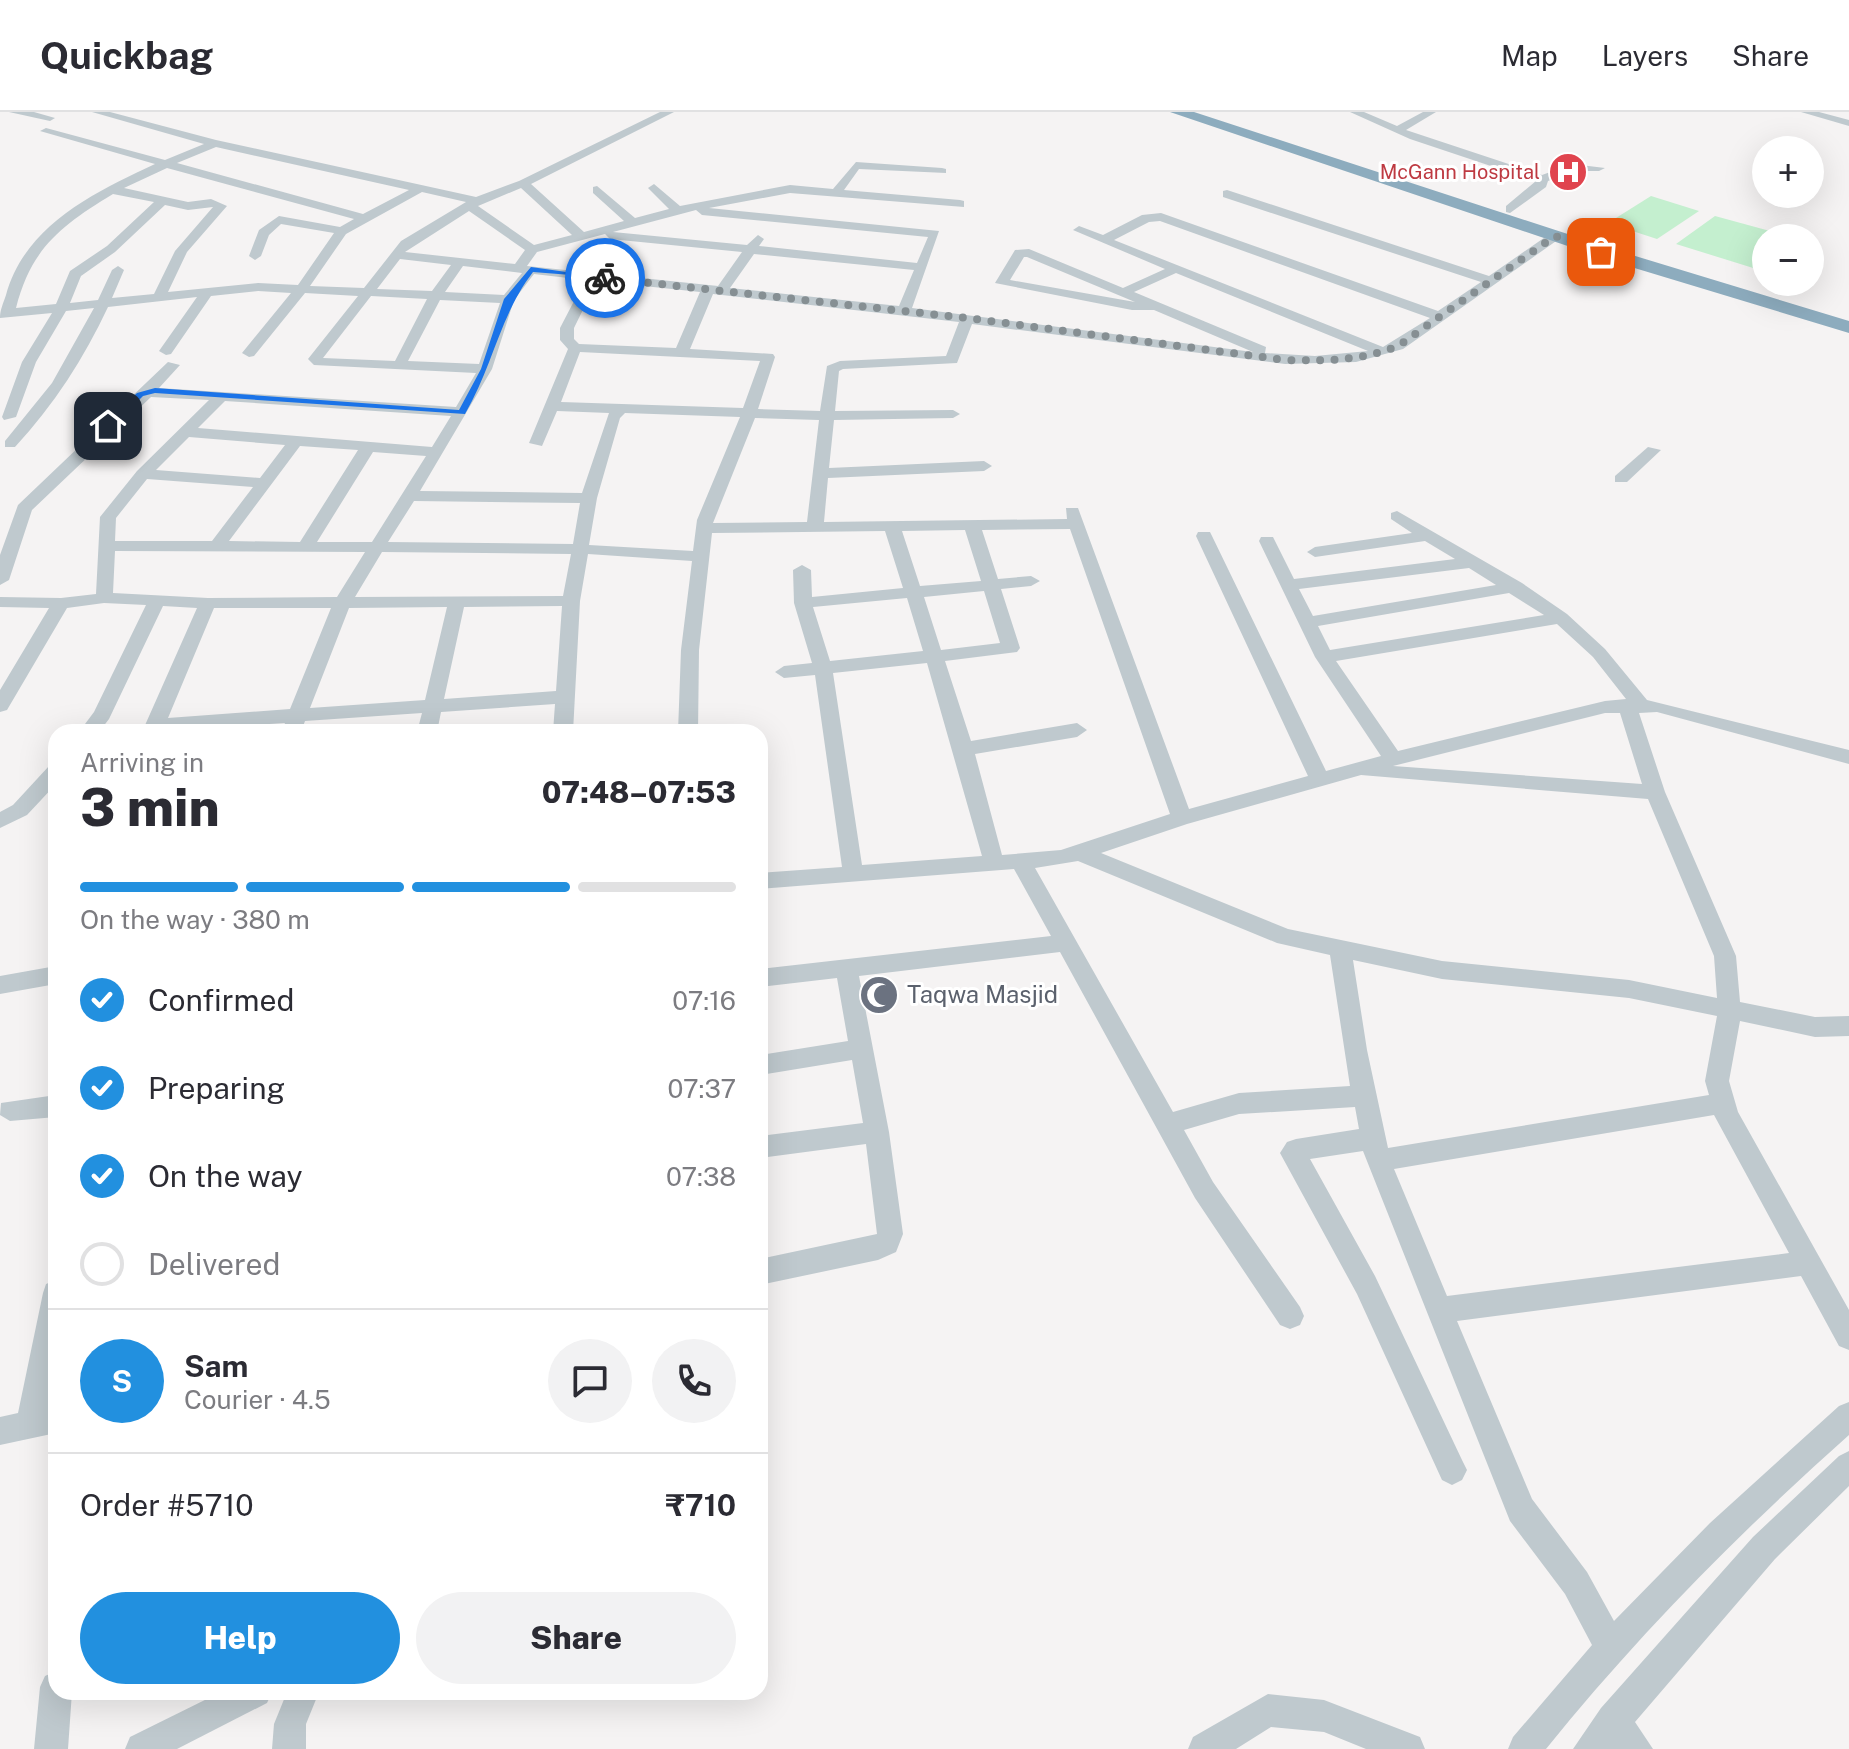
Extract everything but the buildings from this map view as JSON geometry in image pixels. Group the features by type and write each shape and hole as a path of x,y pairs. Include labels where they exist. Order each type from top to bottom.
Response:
{"highway":[{"path":"1178,112 1555,236 1849,327"},
{"path":"1202,112 1849,314"}],"street":[{"path":"14,112 50,118"},
{"path":"97,112 215,143 421,188 475,204 532,249"},
{"path":"485,369 315,361 365,292 405,244 475,204 669,112"},
{"path":"1355,112 1397,130 1542,179 1572,167 1599,168"},
{"path":"1397,130 1431,112"},
{"path":"1806,112 1849,123"},
{"path":"46,131 363,218"},
{"path":"215,143 110,189 37,249 24,264 4,314 160,296 302,288 508,299"},
{"path":"110,189 196,207 211,203 297,162"},
{"path":"837,192 856,165 942,171"},
{"path":"1510,209 1542,184 1542,179"},
{"path":"523,183 587,235 751,248 923,267"},
{"path":"249,353 302,288 342,231 421,188"},
{"path":"654,188 681,210 933,234 936,236 904,311"},
{"path":"682,352 715,289 751,248 790,189"},
{"path":"532,249 681,210 790,189 960,204"},
{"path":"597,190 633,223"},
{"path":"1227,194 1491,281"},
{"path":"9,417 29,362 62,307 79,269 111,249 161,202"},
{"path":"160,296 181,251 222,208 211,203"},
{"path":"1104,240 1146,218 1161,217 1441,317"},
{"path":"255,256 263,233 279,220 342,231"},
{"path":"1079,230 1384,352"},
{"path":"394,255 967,318 1285,360 1338,362 1398,346 1555,236"},
{"path":"294,724 342,603 485,369 508,299 532,249"},
{"path":"1157,306 1132,306 1002,283 1023,252 1124,292 1285,360"},
{"path":"399,366 435,296 460,262"},
{"path":"1124,292 1175,269"},
{"path":"10,444 39,412 75,359 118,270"},
{"path":"593,276 567,328 567,340 575,348 768,357 704,528 690,650 688,724"},
{"path":"0,580 24,508 147,392 207,292"},
{"path":"815,525 830,416 832,369 952,360 967,318"},
{"path":"537,443 575,348"},
{"path":"147,392 461,412"},
{"path":"104,598 108,517 143,474 223,395"},
{"path":"551,406 830,416 953,414"},
{"path":"564,724 571,601 589,498 613,417 620,410"},
{"path":"185,432 367,449 437,452"},
{"path":"217,546 295,442"},
{"path":"306,546 367,449"},
{"path":"1621,479 1653,450"},
{"path":"823,473 984,466"},
{"path":"143,474 263,483"},
{"path":"408,496 589,498"},
{"path":"1397,516 1516,587 1561,618 1599,653 1634,705 1655,792 1725,956 1729,1009 1726,1044 1717,1081 1723,1103 1849,1337"},
{"path":"704,528 815,525 893,529 973,528 1074,518 1182,818"},
{"path":"784,672 1011,648 973,528"},
{"path":"893,529 932,658 964,749 994,863"},
{"path":"1315,552 1429,535"},
{"path":"1204,536 1320,780"},
{"path":"1267,541 1324,657 1393,759"},
{"path":"106,546 580,549 700,556"},
{"path":"1290,585 1475,562"},
{"path":"802,570 803,603 823,668 853,873"},
{"path":"803,603 1031,581"},
{"path":"1309,622 1516,587"},
{"path":"0,602 61,603 104,598 208,603 571,601"},
{"path":"95,724 157,601"},
{"path":"0,706 61,603"},
{"path":"155,724 208,603"},
{"path":"429,724 456,604"},
{"path":"1324,657 1561,618"},
{"path":"302,724 433,707 566,697"},
{"path":"768,880 1020,861 1080,853 1182,818 1393,759 1605,707 1634,705 1688,713 1849,757"},
{"path":"964,749 1077,730"},
{"path":"1355,770 1655,792"},
{"path":"0,821 20,810 48,780"},
{"path":"1080,853 1285,937 1442,970 1629,989 1815,1027 1849,1026"},
{"path":"1020,861 1204,1190 1290,1316"},
{"path":"768,977 1066,943"},
{"path":"1340,948 1376,1149 1438,1310 1521,1510 1576,1583 1611,1648"},
{"path":"768,1270 878,1248 887,1243 890,1234 877,1132 846,967"},
{"path":"0,985 48,976"},
{"path":"768,1064 862,1049"},
{"path":"1168,1126 1196,1111 1234,1104 1365,1096"},
{"path":"1452,1470 1366,1285 1293,1153 1296,1150 1376,1149 1723,1103"},
{"path":"10,1110 48,1107"},
{"path":"768,1146 877,1132"},
{"path":"1438,1310 1808,1263"},
{"path":"0,1431 43,1422 48,1372"},
{"path":"1525,1749 1575,1685 1611,1648 1775,1481 1849,1416"},
{"path":"1590,1749 1764,1548 1848,1468"},
{"path":"51,1749 55,1700"},
{"path":"142,1749 240,1700"},
{"path":"289,1749 290,1724 300,1700"},
{"path":"1205,1749 1268,1710 1324,1716 1408,1749"},
{"path":"1613,1720 1636,1749"}],"green space":[{"path":"1651,196 1699,211 1657,239 1608,223"},
{"path":"1715,216 1752,226 1752,268 1676,244"}],"way so far":[{"path":"605,278 967,318 1285,360 1338,362 1372,357 1398,346 1555,236 1601,252"}],"place":[{"name":"McGann Hospital","path":"1568,172"},
{"name":"Taqwa Masjid","path":"879,995"}],"route":[{"path":"108,426 140,394 155,391 461,412 485,369 508,299 531,270 605,278"}]}
